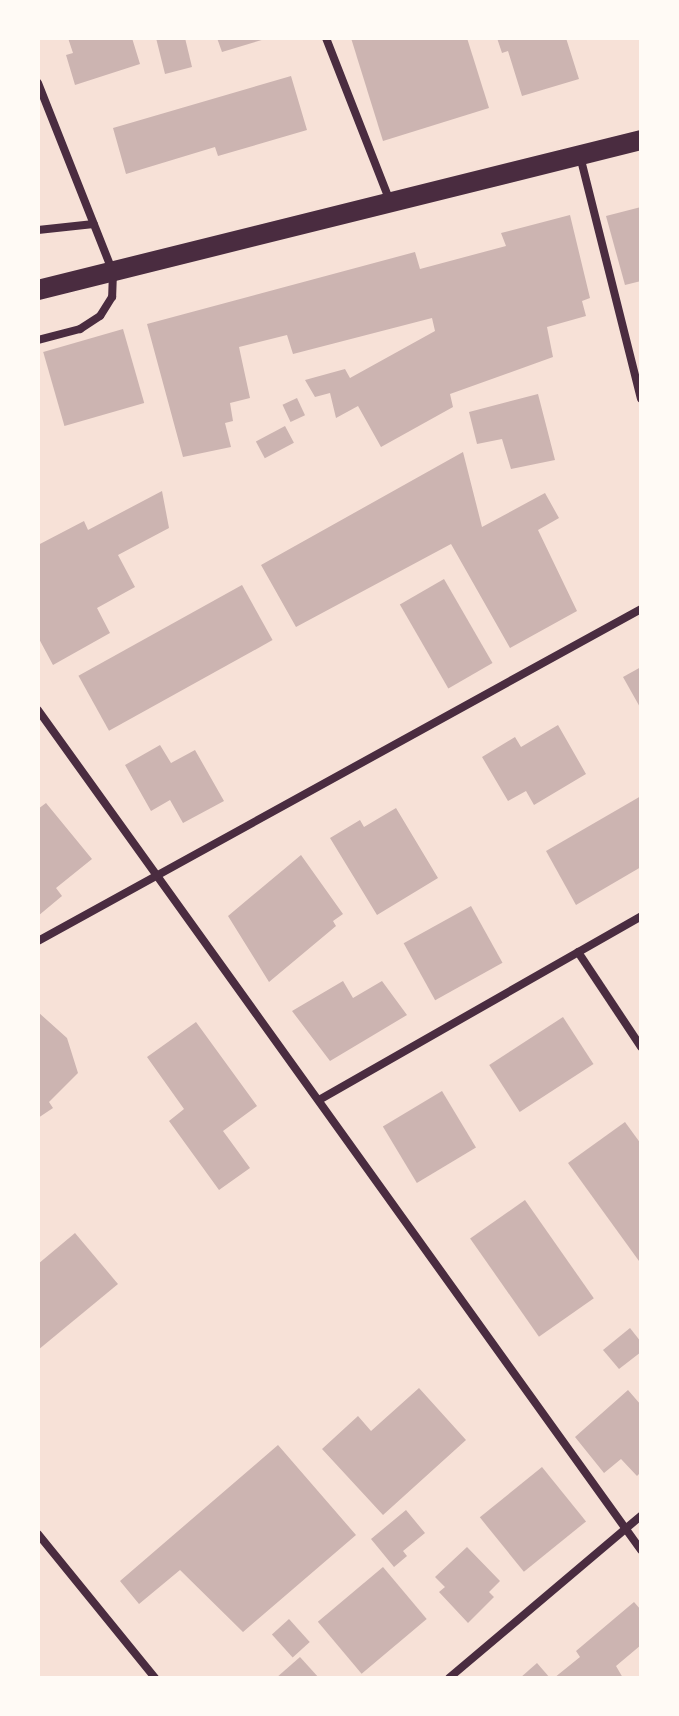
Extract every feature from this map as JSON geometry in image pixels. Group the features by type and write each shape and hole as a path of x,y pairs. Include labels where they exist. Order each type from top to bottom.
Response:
{"main road":[{"path":"38,290 641,140"}],"street":[{"path":"326,38 391,203"},
{"path":"38,83 113,272 112,297 100,316 80,329 38,340"},
{"path":"580,155 641,398"},
{"path":"38,230 94,224"},
{"path":"38,941 641,609"},
{"path":"38,710 159,873 641,1550"},
{"path":"319,1100 641,916"},
{"path":"578,952 641,1047"},
{"path":"449,1678 641,1516"},
{"path":"38,1534 155,1678"}],"building":[{"path":"68,38 132,38 140,64 75,85 66,55 73,53"},
{"path":"156,38 185,38 192,67 165,74"},
{"path":"217,38 265,38 265,39 222,52"},
{"path":"351,38 467,38 489,108 383,141"},
{"path":"497,38 566,38 579,79 522,96 508,51 502,53"},
{"path":"291,76 307,130 218,156 215,147 126,174 113,128"},
{"path":"641,207 641,281 625,285 606,216"},
{"path":"570,215 590,298 582,301 586,316 547,327 553,357 450,394 453,407 381,447 358,406 336,418 330,393 315,397 305,380 345,369 350,378 435,331 432,318 293,354 287,335 239,347 250,398 230,403 233,421 225,423 231,447 183,457 147,324 415,252 420,269 506,246 501,233"},
{"path":"123,329 144,403 64,426 43,352"},
{"path":"538,394 555,460 511,469 502,439 477,444 469,412"},
{"path":"297,398 305,415 291,422 282,405"},
{"path":"285,426 294,443 265,458 256,441"},
{"path":"463,452 482,527 545,493 559,518 538,530 577,611 510,648 451,544 296,627 261,565"},
{"path":"162,491 169,528 118,555 135,587 97,608 110,633 53,665 38,637 38,545 84,521 88,530"},
{"path":"444,579 492,663 448,689 400,604"},
{"path":"242,585 273,640 109,731 78,676"},
{"path":"641,667 641,709 623,677"},
{"path":"558,725 586,774 534,805 526,791 508,801 482,757 515,737 521,747"},
{"path":"160,745 171,763 195,750 224,801 183,823 170,800 151,811 125,765"},
{"path":"641,796 641,867 576,905 546,851"},
{"path":"46,803 92,859 56,888 62,896 38,916 38,809"},
{"path":"396,808 438,878 377,915 330,838 360,820 364,827"},
{"path":"301,855 343,914 333,921 336,926 269,982 228,916"},
{"path":"471,906 503,963 435,1000 404,943"},
{"path":"343,981 353,998 382,981 407,1015 330,1061 292,1011"},
{"path":"38,1012 67,1038 78,1073 49,1102 53,1108 38,1118"},
{"path":"563,1017 593,1064 520,1112 489,1065"},
{"path":"196,1022 257,1106 223,1131 250,1168 219,1190 169,1121 184,1109 147,1057"},
{"path":"442,1091 476,1148 417,1183 383,1127"},
{"path":"625,1122 641,1144 639,1261 568,1163"},
{"path":"525,1200 594,1298 539,1337 470,1238"},
{"path":"75,1233 118,1284 38,1350 38,1264"},
{"path":"630,1328 641,1342 641,1352 619,1369 603,1350"},
{"path":"419,1388 466,1440 383,1515 322,1449 358,1416 371,1431"},
{"path":"628,1390 641,1405 641,1472 637,1476 621,1459 604,1473 575,1437"},
{"path":"278,1445 356,1535 243,1632 180,1570 139,1604 120,1581"},
{"path":"542,1467 586,1521 524,1572 480,1517"},
{"path":"406,1510 425,1533 403,1551 407,1556 394,1567 371,1539"},
{"path":"467,1547 500,1581 489,1592 494,1597 468,1623 439,1592 445,1587 435,1577"},
{"path":"383,1567 427,1619 362,1674 318,1622"},
{"path":"634,1602 641,1610 641,1645 616,1666 623,1678 554,1678 580,1657 576,1651"},
{"path":"289,1619 310,1642 293,1657 272,1634"},
{"path":"300,1657 319,1678 276,1678"},
{"path":"537,1663 550,1678 520,1678"}]}
